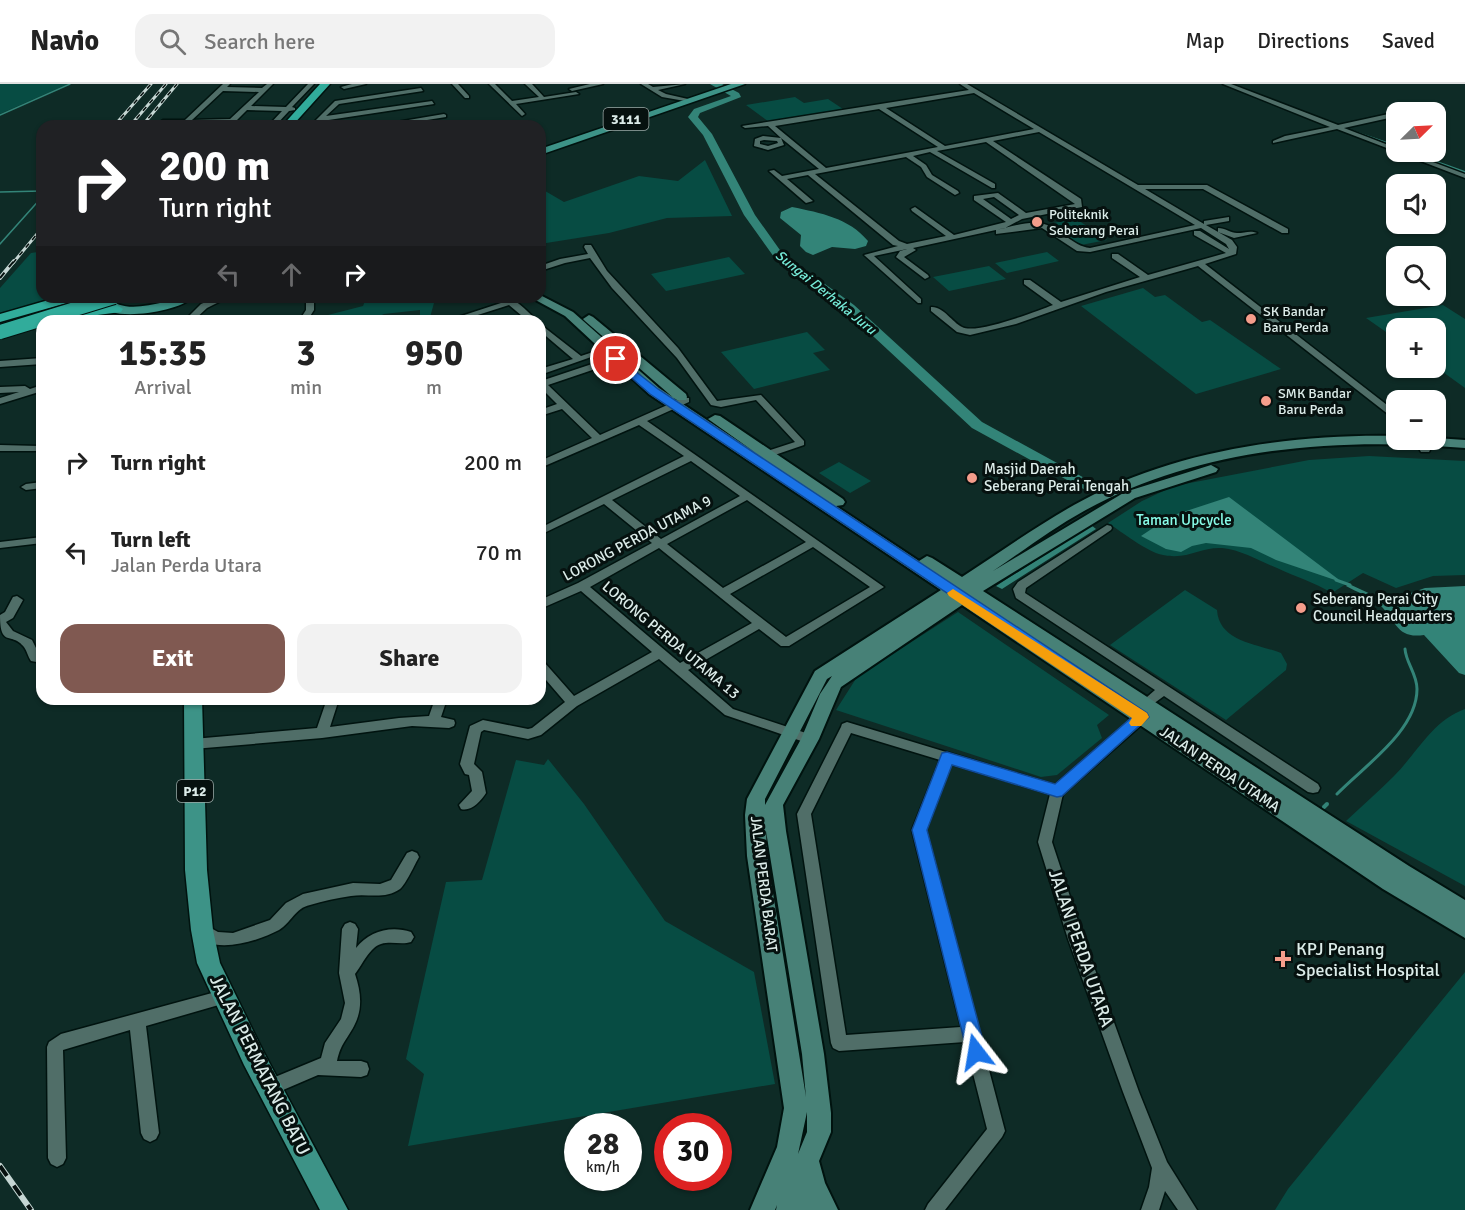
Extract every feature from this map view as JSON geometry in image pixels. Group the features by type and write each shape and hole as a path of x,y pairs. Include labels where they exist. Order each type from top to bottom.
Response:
{"highway":[{"path":"293,120 325,84"},
{"path":"300,120 333,84"},
{"path":"0,318 53,303"},
{"path":"38,315 79,303"},
{"path":"73,315 118,305"},
{"path":"77,315 118,305"},
{"path":"0,326 36,315"},
{"path":"0,334 36,325"},
{"path":"0,334 36,325"}],"main road":[{"name":"3111","path":"546,148 665,101 685,99 735,85"},
{"name":"3111","path":"546,148 714,91"},
{"path":"118,305 154,309 171,303"},
{"path":"163,315 177,303"},
{"path":"118,305 130,315"},
{"name":"JALAN PERMATANG BATU","path":"193,705 196,870 202,930 209,963 223,997 269,1088 335,1210"}],"street":[{"path":"234,120 270,84"},
{"path":"277,120 311,84"},
{"path":"344,87 363,84"},
{"path":"455,84 466,97"},
{"path":"492,84 522,114"},
{"path":"528,84 541,96"},
{"path":"512,103 600,84"},
{"path":"644,84 665,101"},
{"path":"652,89 682,84"},
{"path":"963,84 1135,187 1204,224 1234,237 1253,233"},
{"path":"1226,84 1386,146"},
{"path":"188,120 224,87 264,90"},
{"path":"320,119 337,102 419,87 446,120"},
{"path":"745,126 782,123 796,127 803,126 807,123 806,119 826,116 850,118 858,115 855,111 975,91"},
{"path":"320,119 432,103"},
{"path":"881,107 942,148"},
{"path":"246,108 303,109"},
{"path":"417,120 444,116"},
{"path":"1275,142 1337,125 1386,117"},
{"path":"770,125 784,140 824,170"},
{"path":"782,178 868,162 888,165 904,155 1040,130"},
{"path":"756,145 772,148 780,146 784,140"},
{"path":"918,301 867,256 904,246 1005,226 1025,216 1080,203 987,140"},
{"path":"931,150 947,161 968,169 992,186"},
{"path":"904,155 924,166 929,176 955,194"},
{"path":"1428,162 1465,176"},
{"path":"772,171 809,201"},
{"path":"810,173 896,243 904,246"},
{"path":"1135,187 1204,187 1285,231"},
{"path":"1147,187 1232,244 1232,254"},
{"path":"1010,222 977,198 990,194 998,196 1025,216"},
{"path":"915,209 952,237"},
{"path":"924,277 900,257 900,254 1034,224 1044,226 1076,247 1085,250 1227,219"},
{"path":"1189,228 1232,254"},
{"path":"546,267 590,251 675,350 714,403 720,404 758,397 801,443 762,456"},
{"path":"934,309 967,333 1013,322 1059,305 1232,254"},
{"path":"1115,256 1148,278"},
{"path":"1199,263 1386,408"},
{"path":"1027,282 1059,305"},
{"name":"JALAN PERDA UTAMA","path":"546,294 580,311 666,386 681,403"},
{"name":"JALAN PERDA UTAMA","path":"546,302 569,314 654,391 681,403 1144,710 1465,910"},
{"path":"194,315 211,303"},
{"path":"469,315 508,303"},
{"path":"512,303 526,315"},
{"path":"546,333 579,359"},
{"path":"546,370 590,356"},
{"path":"546,381 616,359"},
{"path":"0,364 36,361"},
{"path":"0,390 36,388"},
{"path":"546,388 599,439"},
{"path":"0,401 36,389"},
{"path":"546,462 681,403"},
{"path":"546,411 563,405"},
{"path":"604,500 785,643 878,587 640,421"},
{"path":"1446,444 1465,444"},
{"name":"JALAN PERDA BARAT","path":"779,1202 795,1129 796,1107 757,855 754,815 756,799 821,675 1124,491 1245,460 1309,451 1386,447"},
{"path":"0,448 36,451"},
{"path":"1446,448 1465,452"},
{"path":"546,529 691,457"},
{"path":"26,487 36,486"},
{"name":"LORONG PERDA UTAMA 9","path":"546,602 582,586 747,496"},
{"path":"1107,528 1022,585 1019,590 1020,595 1313,788"},
{"path":"0,545 36,541"},
{"path":"723,593 813,542"},
{"name":"LORONG PERDA UTAMA 13","path":"582,586 729,712 810,739"},
{"name":"JALAN PERDA BARAT","path":"779,1202 808,1163 819,1132 819,1113 813,1054 776,831 774,805 810,739 835,683 960,590"},
{"path":"18,600 9,615 0,621 9,634 28,643 36,658"},
{"path":"679,669 759,623"},
{"path":"466,805 479,793 475,771 470,770 467,764 475,729 483,725 528,734 536,732 573,704 660,653"},
{"path":"546,672 573,704"},
{"path":"972,1034 839,1042 804,814 847,727 1057,791 1163,690"},
{"path":"322,733 331,705"},
{"path":"434,720 439,705"},
{"name":"JALAN PERDA UTAMA","path":"1144,710 1390,883 1465,929"},
{"path":"193,744 322,733 434,720 449,723"},
{"path":"934,1210 996,1131 920,830 947,758"},
{"name":"JALAN PERDA UTARA","path":"1057,791 1045,842 1076,939 1161,1168 1188,1210"},
{"path":"755,831 776,831"},
{"path":"202,930 215,938 233,940 275,925 291,907 303,900 353,890 381,890 396,884 412,857"},
{"path":"269,1088 328,1063 333,1043 348,1022 353,995 346,973 350,929"},
{"path":"346,973 369,943 380,937 406,937"},
{"path":"57,1158 55,1047 61,1042 223,997"},
{"path":"137,1021 150,1133"},
{"path":"320,1068 361,1069"},
{"path":"808,1163 814,1187 826,1210"},
{"path":"1150,1210 1158,1187 1161,1168"},
{"path":"779,1202 818,1210"}],"green space":[{"path":"0,84 68,84 0,114"},
{"path":"795,97 804,103 828,99 843,109 769,122 746,105"},
{"path":"705,160 732,216 667,218 609,233 546,243 546,192 564,202 639,176 678,181"},
{"path":"1075,218 1107,240 1081,245 1049,224"},
{"path":"36,252 36,303 40,303 0,316 0,288 31,253"},
{"path":"1047,252 1059,261 1007,273 995,263"},
{"path":"729,257 745,274 666,291 651,274"},
{"path":"989,266 1006,279 949,291 933,277"},
{"path":"1143,288 1155,297 1165,295 1202,322 1210,320 1281,369 1196,394 1081,306"},
{"path":"364,303 434,303 431,315 420,315 420,310 382,315 328,315 363,306"},
{"path":"1445,306 1465,319 1465,388 1446,374 1446,318 1386,318 1386,332 1366,318"},
{"path":"807,332 825,350 813,353 830,370 754,389 721,352"},
{"name":"Taman Upcycle","path":"1369,456 1465,461 1465,575 1433,576 1396,588 1363,573 1332,593 1250,556 1229,549 1214,548 1180,556 1163,555 1142,546 1108,523 1142,501 1174,486 1309,460"},
{"path":"839,462 871,481 850,493 819,473"},
{"path":"1185,590 1217,610 1219,621 1232,635 1251,644 1281,653 1287,664 1286,670 1226,720 1110,645"},
{"path":"958,612 1109,715 1097,725 1102,738 1057,775 1041,777 836,710 857,677"},
{"path":"1465,709 1465,886 1346,821 1394,776 1435,729 1454,714"},
{"path":"548,759 584,804 665,921 754,972 775,1084 603,1113 564,1113 564,1120 408,1146 424,1074 406,1059 446,882 482,880 516,760 544,765"},
{"path":"1465,972 1465,1210 1275,1210 1288,1189"}],"shaded area":[{"path":"792,207 824,214 843,222 868,241 866,246 855,249 832,247 813,255 806,252 800,246 801,235 780,218 781,212"},
{"path":"1229,497 1338,579 1335,580 1276,560 1251,548 1206,543 1192,546 1181,552 1166,549 1141,536 1171,516"},
{"path":"1091,525 1096,529 1002,589 996,586"},
{"path":"1349,584 1388,602 1404,605 1408,594 1425,588 1465,586 1465,675 1459,673 1424,635 1415,636 1402,631 1380,605 1346,586"}],"waterway":[{"path":"0,115 70,84"},
{"name":"Sungai Derhaka Juru","path":"715,84 736,97 697,111 693,117 707,134 750,215 778,255 850,308 977,425 1094,489"},
{"path":"1331,123 1386,143"},
{"path":"1435,162 1465,173"},
{"path":"0,192 36,191"},
{"path":"0,244 36,204"},
{"path":"1336,580 1350,585"},
{"path":"1337,794 1387,747 1408,719 1415,704 1417,689 1405,649"},
{"path":"1324,807 1327,804"}],"railway":[{"path":"119,120 151,84"},
{"path":"135,120 166,84"},
{"path":"147,120 177,84"},
{"path":"13,263 36,235"},
{"path":"0,278 14,261"},
{"path":"0,1166 31,1210"}],"slow traffic":[{"path":"953,593 1142,717 1136,723"}],"place":[{"name":"Politeknik Seberang Perai","path":"1037,222"},
{"name":"SK Bandar Baru Perda","path":"1251,319"},
{"name":"SMK Bandar Baru Perda","path":"1266,401"},
{"name":"Masjid Daerah Seberang Perai Tengah","path":"972,478"},
{"name":"Seberang Perai City Council Headquarters","path":"1301,608"},
{"name":"KPJ Penang Specialist Hospital","path":"1283,959"}],"route":[{"path":"616,359 654,391 1142,717 1057,791 947,758 920,830 976,1052"}]}
